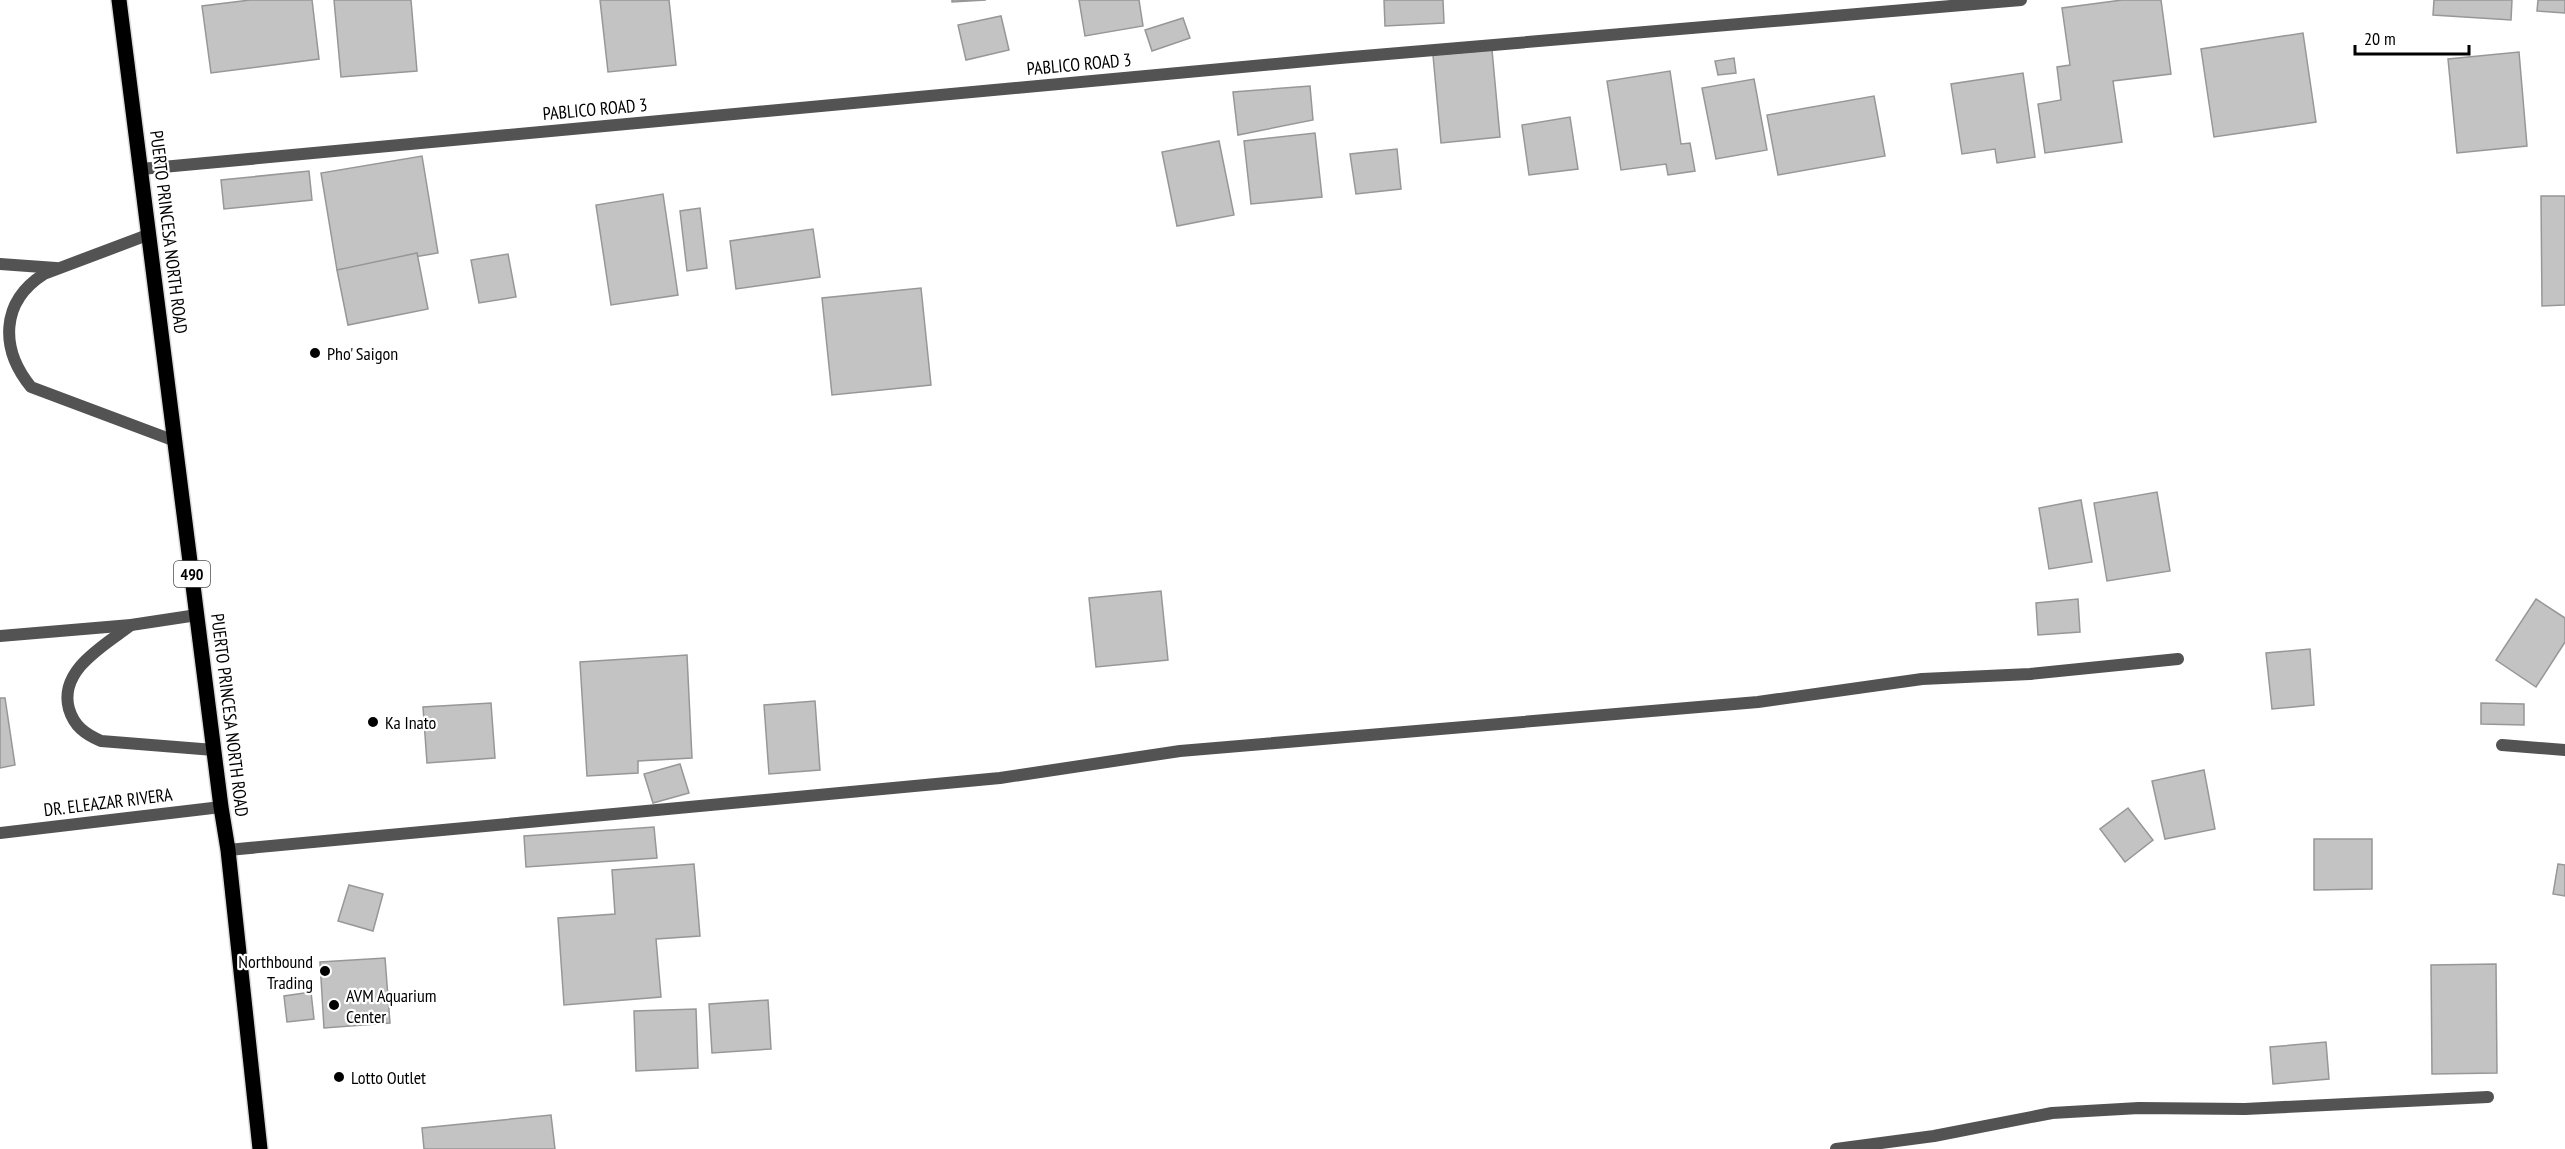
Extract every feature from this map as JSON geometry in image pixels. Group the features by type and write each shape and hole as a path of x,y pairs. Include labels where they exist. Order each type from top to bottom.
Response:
{"main road":[{"name":"PUERTO PRINCESA NORTH ROAD","path":"119,0 228,850 260,1149"}],"street":[{"name":"PABLICO ROAD 3","path":"141,169 1316,60 2021,0"},
{"path":"150,234 59,268 31,282 20,293 12,307 7,322 5,357 31,387 175,441"},
{"path":"0,264 59,268"},
{"path":"0,636 131,625 197,615"},
{"path":"131,625 84,662 74,673 68,688 67,703 78,727 88,736 100,741 214,750"},
{"path":"228,850 1000,778 1180,751 1758,702 1922,679 2030,674 2178,659"},
{"path":"2502,745 2565,750"},
{"name":"DR. ELEAZAR RIVERA","path":"0,833 221,807"},
{"path":"1836,1149 1934,1136 2052,1113 2139,1108 2246,1109 2488,1097"}],"building":[{"path":"250,0 312,0 319,59 211,73 202,6"},
{"path":"334,0 411,0 417,71 341,77"},
{"path":"600,0 669,0 676,65 608,72"},
{"path":"952,0 986,0 952,2"},
{"path":"1079,0 1139,0 1143,26 1085,36"},
{"path":"1384,0 1443,0 1444,23 1385,26"},
{"path":"2122,0 2161,0 2171,74 2113,81 2122,142 2045,153 2038,104 2061,100 2057,67 2070,65 2062,8"},
{"path":"2434,0 2512,0 2511,20 2433,15"},
{"path":"2538,0 2565,0 2565,13 2537,11"},
{"path":"1001,16 1009,50 966,60 958,25"},
{"path":"1183,18 1190,38 1152,51 1145,30"},
{"path":"2303,33 2316,122 2214,137 2201,49"},
{"path":"1492,50 1500,137 1441,143 1433,55"},
{"path":"2519,52 2527,146 2457,153 2448,59"},
{"path":"1734,58 1736,73 1718,75 1715,61"},
{"path":"1670,71 1681,144 1690,143 1695,171 1668,175 1666,164 1621,170 1607,81"},
{"path":"2023,73 2035,157 1997,163 1995,149 1962,154 1951,84"},
{"path":"1754,79 1767,150 1716,159 1702,88"},
{"path":"1310,86 1313,120 1238,135 1233,92"},
{"path":"1874,96 1885,156 1778,175 1767,115"},
{"path":"1570,117 1578,169 1529,175 1522,125"},
{"path":"1315,133 1322,197 1251,204 1244,141"},
{"path":"1219,141 1234,215 1177,226 1162,152"},
{"path":"1397,149 1401,189 1356,194 1350,154"},
{"path":"422,156 438,253 337,270 321,173"},
{"path":"309,171 312,200 224,209 221,180"},
{"path":"663,194 678,295 611,305 596,205"},
{"path":"2541,196 2565,196 2565,305 2542,306"},
{"path":"700,208 707,268 687,271 680,211"},
{"path":"813,229 820,277 736,289 730,241"},
{"path":"417,253 428,309 348,325 337,270"},
{"path":"508,254 516,297 479,303 471,260"},
{"path":"921,288 931,385 832,395 822,298"},
{"path":"2157,492 2170,571 2107,581 2094,503"},
{"path":"2081,500 2092,562 2049,569 2039,508"},
{"path":"1161,591 1168,660 1096,667 1089,598"},
{"path":"2078,599 2080,632 2038,635 2036,603"},
{"path":"2536,599 2565,618 2565,642 2536,687 2496,660"},
{"path":"2310,649 2314,705 2272,709 2266,653"},
{"path":"687,655 692,758 638,761 638,773 587,776 580,662"},
{"path":"0,698 5,698 15,765 0,768"},
{"path":"815,701 820,770 769,774 764,705"},
{"path":"491,703 495,758 427,763 423,707"},
{"path":"2481,703 2524,704 2524,725 2481,724"},
{"path":"680,764 689,793 653,803 644,774"},
{"path":"2204,770 2215,829 2165,839 2152,781"},
{"path":"2128,808 2153,840 2125,862 2100,829"},
{"path":"654,827 657,858 526,867 524,836"},
{"path":"2314,839 2372,839 2372,889 2314,890"},
{"path":"694,864 700,936 656,939 661,997 564,1005 558,918 615,914 612,870"},
{"path":"2558,864 2565,865 2565,896 2553,894"},
{"path":"349,885 383,894 373,931 338,921"},
{"path":"385,958 390,1023 324,1028 320,962"},
{"path":"2496,964 2497,1073 2432,1074 2431,965"},
{"path":"311,992 314,1019 287,1022 284,996"},
{"path":"768,1000 771,1049 712,1053 709,1004"},
{"path":"696,1009 698,1068 636,1071 634,1011"},
{"path":"2326,1042 2329,1079 2273,1084 2270,1047"},
{"path":"551,1115 555,1149 424,1149 422,1128"}],"place":[{"name":"Pho' Saigon","path":"315,353"},
{"name":"Ka Inato","path":"373,722"},
{"name":"Northbound Trading","path":"325,971"},
{"name":"AVM Aquarium Center","path":"334,1005"},
{"name":"Lotto Outlet","path":"339,1077"}]}
